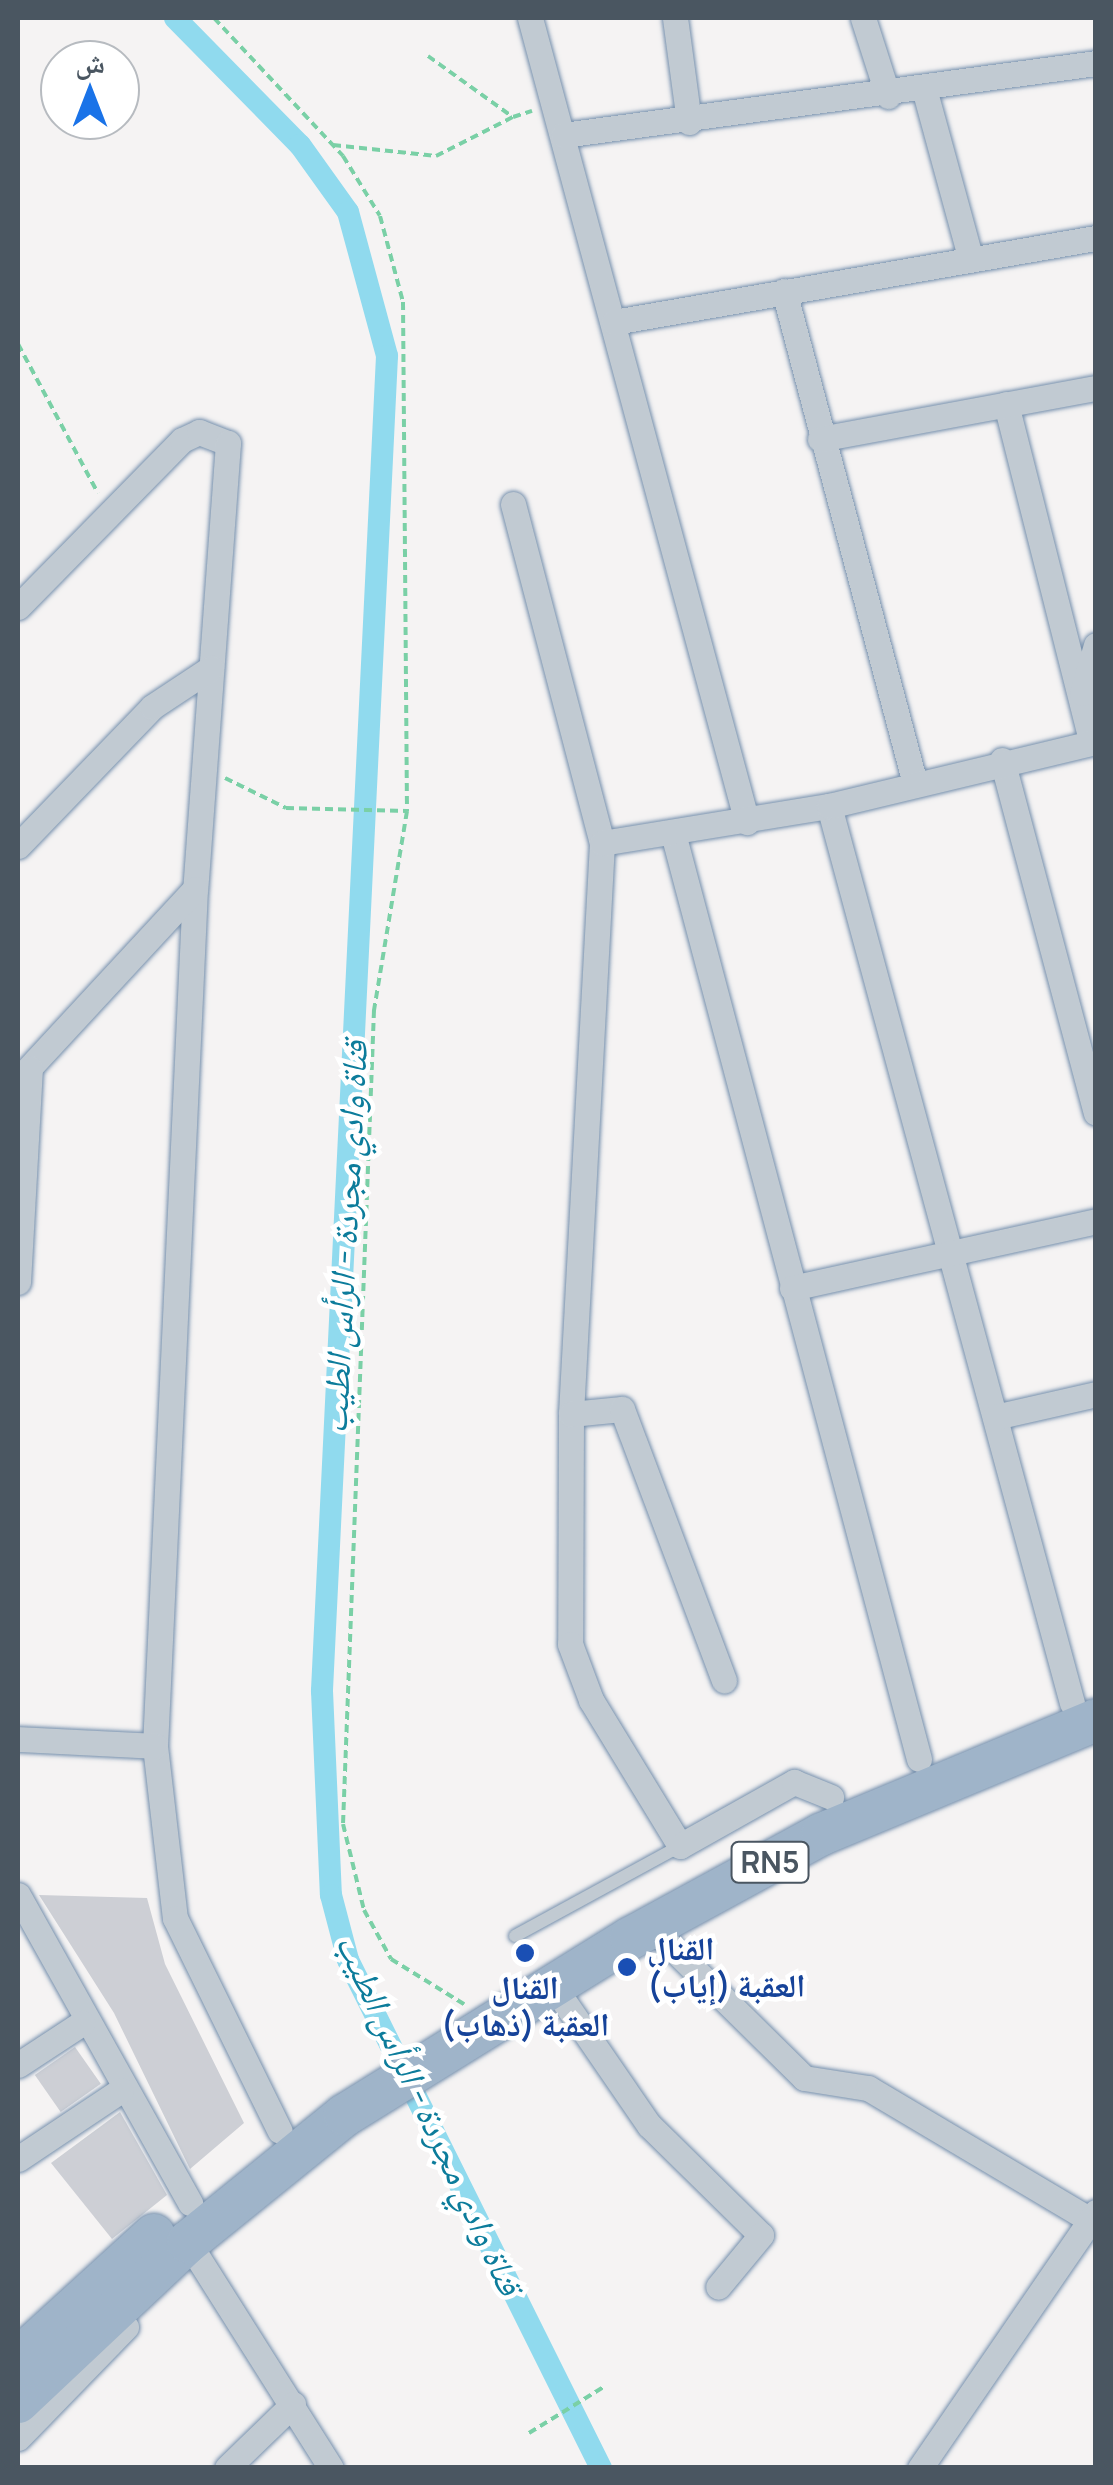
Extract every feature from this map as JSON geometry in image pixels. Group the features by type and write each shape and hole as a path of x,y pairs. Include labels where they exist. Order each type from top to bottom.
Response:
{"highway":[{"name":"RN5","path":"458,2023 554,1988 651,1927 922,1785 1088,1706"},
{"name":"RN5","path":"18,2402 192,2234 370,2083 458,2023 831,1797 918,1758 1088,1706"},
{"name":"RN5","path":"18,2359 192,2234 280,2131 370,2083"}],"street":[{"path":"530,18 746,822"},
{"path":"675,18 689,122"},
{"path":"863,18 888,96"},
{"path":"562,135 925,92 1096,64"},
{"path":"925,92 970,257"},
{"path":"614,322 1096,238"},
{"path":"784,292 820,439 914,780"},
{"path":"820,439 1096,388"},
{"path":"602,843 674,837 829,806 914,780 1093,741 1006,404"},
{"path":"18,607 110,509 182,440 199,432 228,443 195,889 155,1746 175,1918 280,2131"},
{"path":"513,504 602,843 571,1414 570,1644 591,1700 680,1846 794,1782 831,1797"},
{"path":"1082,696 1096,644"},
{"path":"18,846 152,707 211,668"},
{"path":"1002,760 1096,1113"},
{"path":"829,806 995,1417 1088,1706"},
{"path":"674,837 918,1758"},
{"path":"18,1282 24,1074 195,889"},
{"path":"792,1288 950,1259 1096,1221"},
{"path":"995,1417 1096,1394"},
{"path":"571,1414 622,1409 724,1681"},
{"path":"18,1739 155,1746"},
{"path":"18,1898 82,2023 122,2090 192,2234 331,2468"},
{"path":"651,1927 804,2078 868,2088 1093,2216 920,2468"},
{"path":"554,1988 649,2125 761,2235 718,2287"},
{"path":"18,2066 82,2023"},
{"path":"18,2159 122,2090"},
{"path":"18,2438 192,2234"},
{"path":"227,2468 293,2404"}],"lane":[{"path":"514,1936 680,1846"}],"path":[{"path":"214,18 332,145 380,216 402,302 406,811 374,1010 342,1824 364,1910 391,1959 458,2023"},
{"path":"428,56 512,117"},
{"path":"332,145 436,156 512,117 555,104"},
{"path":"18,344 76,465 110,509"},
{"path":"204,764 268,802 327,810 406,811"},
{"path":"529,2433 604,2386"}],"building":[{"path":"39,1895 147,1898 165,1964 244,2123 190,2169 114,2013"},
{"path":"75,2047 101,2084 61,2112 35,2075"},
{"path":"120,2112 167,2195 112,2239 51,2163"}],"waterway":[{"name":"قناة وادي مجردة - الرأس الطيب","path":"175,18 300,145 348,212 387,356 322,1691 331,1895 348,1960 601,2468"}],"place":[{"name":"القنال العقبة (ذهاب)","path":"525,1953"},
{"name":"القنال العقبة (إياب)","path":"627,1967"}]}
